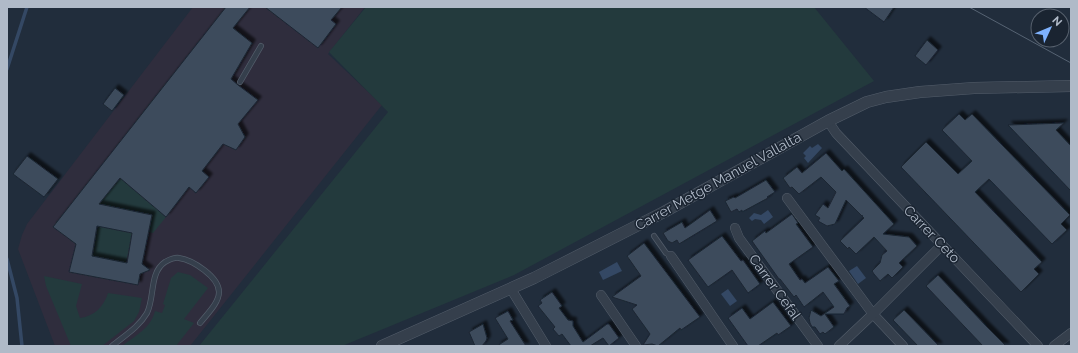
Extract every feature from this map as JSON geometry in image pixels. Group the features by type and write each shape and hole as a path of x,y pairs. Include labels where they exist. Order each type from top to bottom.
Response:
{"street":[{"name":"Carrer Metge Manuel Vallalta","path":"382,346 511,289 664,212 828,121 867,102 901,94 974,88 1071,86"},
{"name":"Carrer Ceto","path":"828,121 836,134 1038,346"},
{"path":"787,198 873,314 903,346"},
{"name":"Carrer Cefal","path":"735,228 739,238 818,346"},
{"path":"839,346 942,245"},
{"path":"671,256 733,346"},
{"path":"511,289 546,346"},
{"path":"601,295 636,346"},
{"path":"1054,346 1071,333"}],"lane":[{"path":"240,82 261,46"},
{"path":"654,236 666,253 671,256"},
{"path":"112,346 142,322 148,310 156,273 161,266 173,258 188,260 198,266 212,277 219,290 218,298 200,323"}],"shaded area":[{"path":"193,7 365,7 328,54 382,105 190,346 55,346 18,249 22,235 27,224"}],"green space":[{"path":"366,7 814,7 874,81 514,275 342,346 199,346 388,112 329,52"},
{"path":"120,178 166,217 153,233 149,232 152,216 99,204"},
{"path":"97,226 132,233 126,263 92,256"},
{"path":"178,272 190,275 208,288 184,319 194,323 176,346 122,346 146,327 155,311 162,313 165,305 163,304 171,278"},
{"path":"44,276 82,284 76,306 80,318 90,315 98,310 108,293 142,298 139,312 134,321 102,346 71,346 46,286"}],"water":[{"path":"818,144 822,148 808,163 804,158 806,156 803,153 810,146 812,148"},
{"path":"768,210 773,217 764,224 761,220 755,219 752,221 749,218 754,213 761,215"},
{"path":"617,262 622,271 603,280 599,272"},
{"path":"857,266 866,278 858,284 849,271"},
{"path":"728,289 737,301 730,306 721,294"}],"building":[{"path":"226,7 250,7 233,28 252,43 231,79 258,100 238,124 245,137 236,150 223,144 202,171 209,177 196,193 189,187 166,217 120,178 99,204 152,215 142,264 150,270 140,274 138,285 69,272 76,244 53,227","holes":["97,226 132,233 127,263 92,256"]},
{"path":"265,7 342,7 331,20 336,24 318,48"},
{"path":"864,7 894,7 884,22"},
{"path":"927,40 938,50 926,65 915,56"},
{"path":"115,88 124,95 112,111 103,104"},
{"path":"959,114 965,120 972,114 1070,215 1061,224 1067,230 1052,244 989,179 975,192 1042,262 1034,269 1039,274 1021,292 901,167 926,142 958,174 972,161 942,130"},
{"path":"1064,123 1056,130 1071,146 1071,191 1008,125"},
{"path":"826,153 842,171 844,169 894,224 883,234 909,237 917,246 899,263 903,267 892,278 888,274 880,281 872,271 880,263 882,255 887,251 874,237 856,254 840,241 864,218 846,200 835,224 827,226 818,221 820,218 815,215 823,204 828,208 836,192 821,177 799,194 792,187 790,188 783,178 797,167 802,173"},
{"path":"27,156 58,179 44,197 13,174"},
{"path":"766,180 775,192 767,197 768,198 742,212 742,210 739,212 737,209 731,212 725,201 734,197 735,198"},
{"path":"710,210 717,221 679,244 677,240 672,243 668,241 663,233 682,222 685,228"},
{"path":"792,214 798,223 796,224 813,247 789,264 800,280 802,279 805,283 828,267 839,281 834,284 850,306 844,314 825,314 834,327 825,334 823,332 820,334 815,327 812,327 809,318 811,310 821,316 834,307 823,292 804,307 796,295 794,297 779,279 752,241 765,231 766,233"},
{"path":"722,236 741,261 743,260 760,284 748,293 732,270 708,287 688,260"},
{"path":"644,243 700,317 681,330 680,328 658,346 652,344 643,345 650,334 632,309 637,305 612,297 641,276 627,256"},
{"path":"938,275 1006,346 983,346 926,286"},
{"path":"552,292 562,306 559,308 568,320 573,321 573,326 583,342 607,324 609,324 619,338 609,346 603,338 590,346 571,346 562,334 559,336 553,329 555,327 538,306 542,303 540,300"},
{"path":"773,302 791,326 778,335 777,333 758,346 748,346 728,318 742,308 750,319"},
{"path":"904,310 939,346 918,346 893,320"},
{"path":"508,311 513,320 510,321 526,346 497,346 508,339 495,318"},
{"path":"483,324 487,338 486,341 482,346 475,346 469,332"}],"waterway":[{"path":"7,69 27,7"},
{"path":"7,259 17,298 22,346"}],"tram line":[{"path":"969,7 1071,63"}]}
